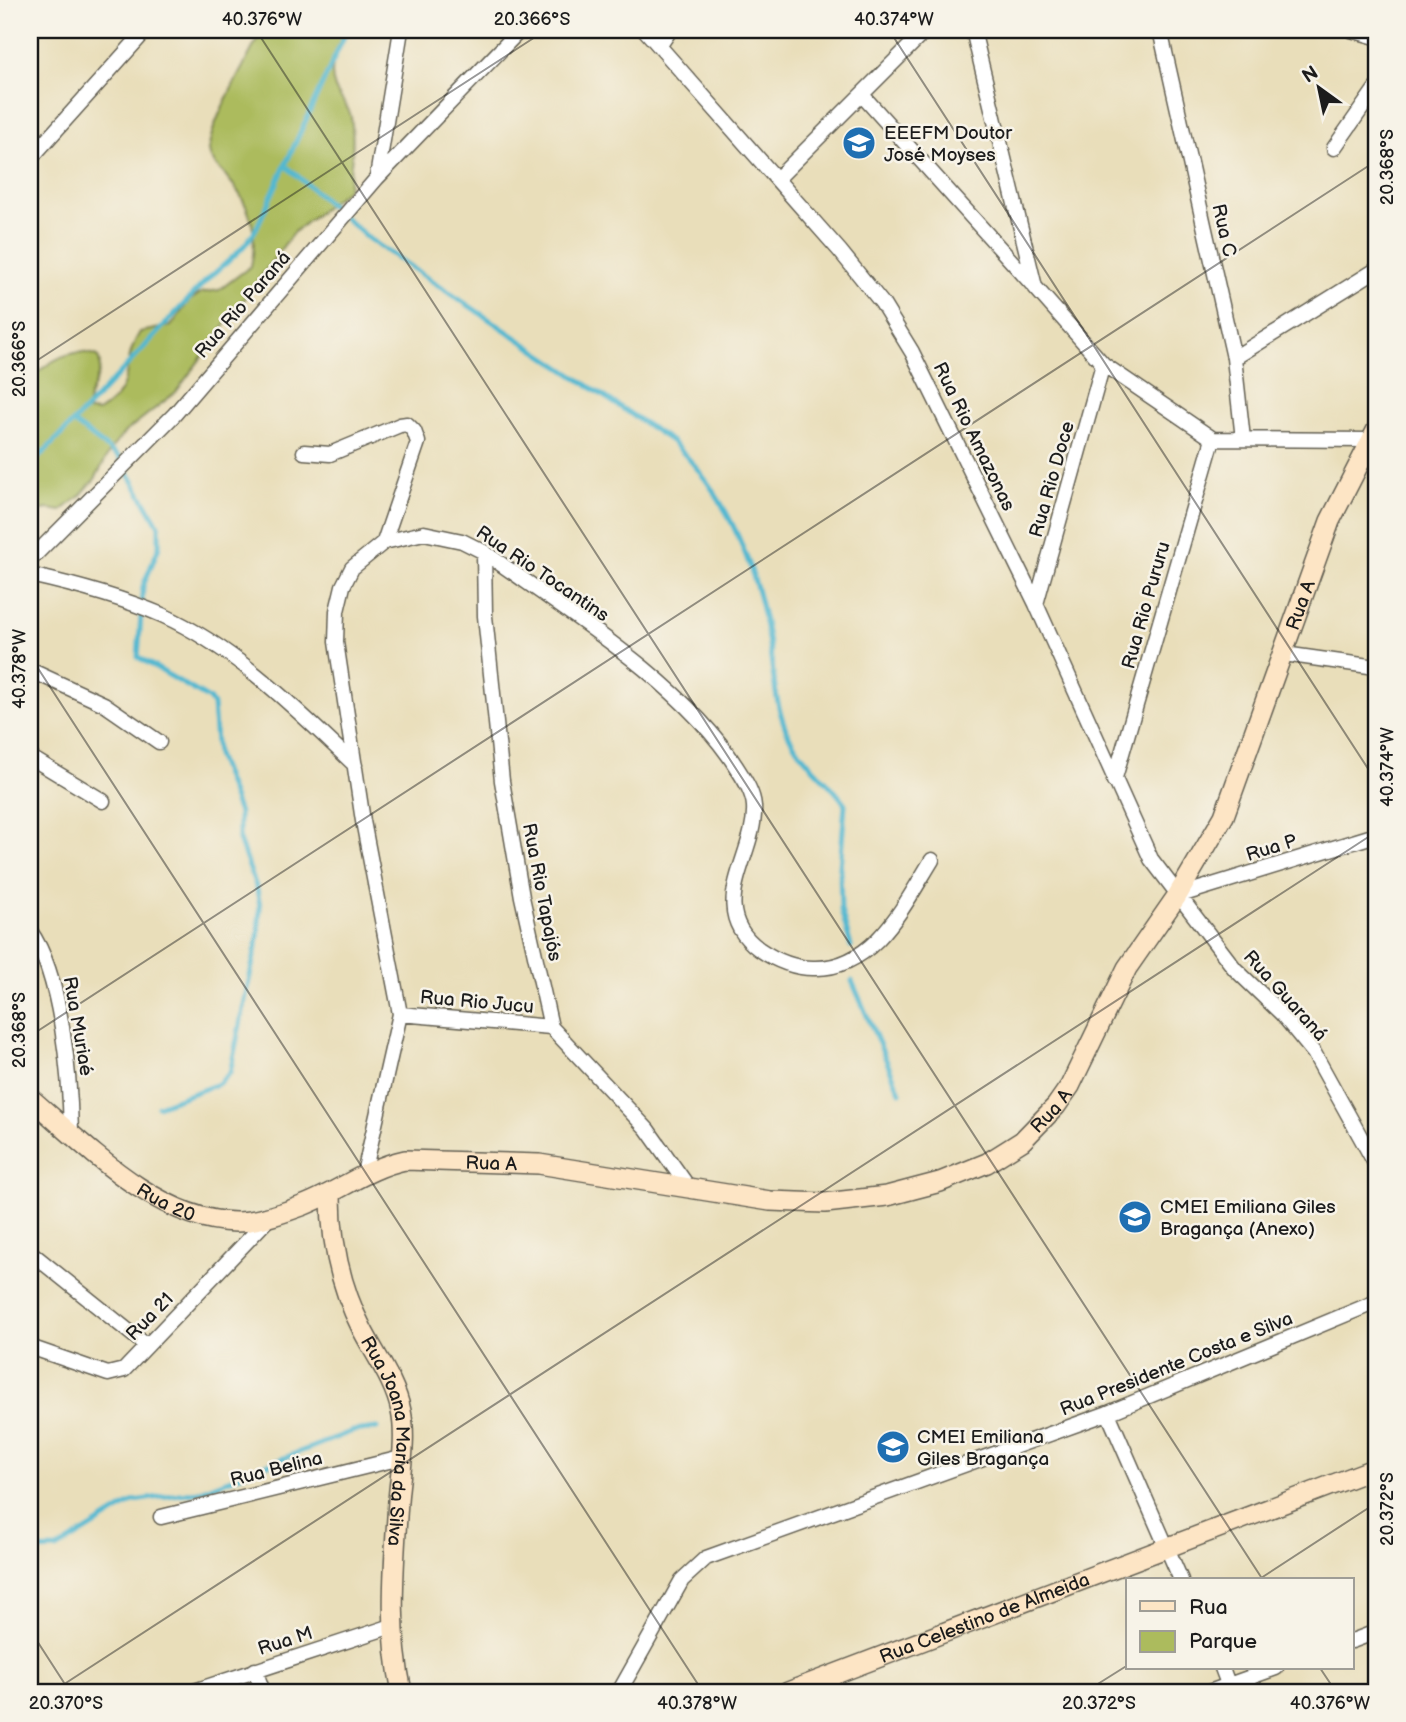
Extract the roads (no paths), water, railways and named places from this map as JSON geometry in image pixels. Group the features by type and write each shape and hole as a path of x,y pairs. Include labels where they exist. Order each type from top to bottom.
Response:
{"street":[{"path":"32,153 146,30"},
{"path":"377,178 401,30"},
{"name":"Rua Rio Paraná","path":"30,560 174,415 377,178 520,30"},
{"name":"Rua Rio Amazonas","path":"645,30 882,303 906,342 1036,604 1151,859 1177,896"},
{"path":"660,45 670,30"},
{"path":"777,179 926,30"},
{"path":"973,30 1035,287"},
{"name":"Rua C","path":"1160,30 1234,358 1243,439"},
{"path":"1351,30 1376,37"},
{"path":"1334,148 1376,88"},
{"path":"862,95 1103,364 1213,439 1373,435"},
{"path":"1234,358 1376,271"},
{"name":"Rua Rio Doce","path":"1036,604 1103,364"},
{"path":"304,452 330,454 400,425 407,424 414,431 418,442 384,542"},
{"name":"Rua A","path":"331,1196 365,1173 384,1164 405,1160 518,1163 795,1203 838,1201 887,1196 940,1182 1006,1153 1038,1126 1070,1086 1127,968 1177,896 1224,816 1330,521 1373,435"},
{"name":"Rua Rio Pururu","path":"1114,781 1213,439"},
{"name":"Rua Rio Tocantins","path":"365,1173 400,1014 355,765 336,642 337,611 343,586 352,568 384,542 424,533 462,541 484,552 633,659 706,727 749,788 754,808 734,888 733,906 737,923 745,935 769,956 800,968 819,968 854,958 869,948 893,923 932,860"},
{"name":"Rua Rio Tapajós","path":"484,552 485,616 502,781 522,897 551,1027"},
{"path":"30,575 113,597 164,616 237,660 300,713 355,765"},
{"path":"1283,654 1376,667"},
{"path":"30,670 104,704 159,742"},
{"path":"30,757 103,800"},
{"name":"Rua P","path":"1177,896 1376,835"},
{"name":"Rua Guaraná","path":"1177,896 1235,969 1282,1014 1314,1053 1376,1165"},
{"name":"Rua Muriaé","path":"30,931 40,946 48,967 71,1086 71,1132"},
{"name":"Rua Rio Jucu","path":"400,1014 551,1027"},
{"path":"551,1027 647,1129 689,1188"},
{"name":"Rua 20","path":"30,1098 158,1199 192,1215 240,1222 271,1216 331,1196"},
{"name":"Rua Joana Maria da Silva","path":"331,1196 336,1262 347,1298 390,1381 401,1411 392,1626 402,1692"},
{"name":"Rua 21","path":"30,1347 116,1374 147,1346 271,1216"},
{"path":"30,1252 147,1346"},
{"name":"Rua Presidente Costa e Silva","path":"619,1692 682,1580 706,1558 1108,1413 1376,1302"},
{"path":"1108,1413 1180,1578"},
{"name":"Rua Belina","path":"161,1517 401,1458"},
{"name":"Rua Celestino de Almeida","path":"788,1692 1376,1468"},
{"name":"Rua M","path":"191,1692 392,1626"},
{"path":"1354,1640 1376,1632"},
{"path":"256,1670 263,1692"},
{"path":"1223,1670 1231,1688"},
{"path":"1209,1692 1231,1688 1272,1670"}],"waterway":[{"path":"30,466 251,237 347,30"},
{"path":"285,165 369,239 671,441 692,462 710,486 738,537 758,593 778,703 788,734 800,753 845,804 840,868 841,910 851,946"},
{"path":"74,423 119,457 159,526 159,547 143,586 138,657 209,699 213,705 217,755 239,813 239,840 257,889 260,906 258,937 230,1073 218,1084 158,1106"},
{"path":"852,981 900,1092"},
{"path":"30,1550 57,1549 134,1501 200,1491 353,1431 377,1428"}],"place":[{"name":"EEEFM Doutor José Moyses","path":"859,143"},
{"name":"CMEI Emiliana Giles Bragança (Anexo)","path":"1135,1217"},
{"name":"CMEI Emiliana Giles Bragança","path":"893,1447"}]}
